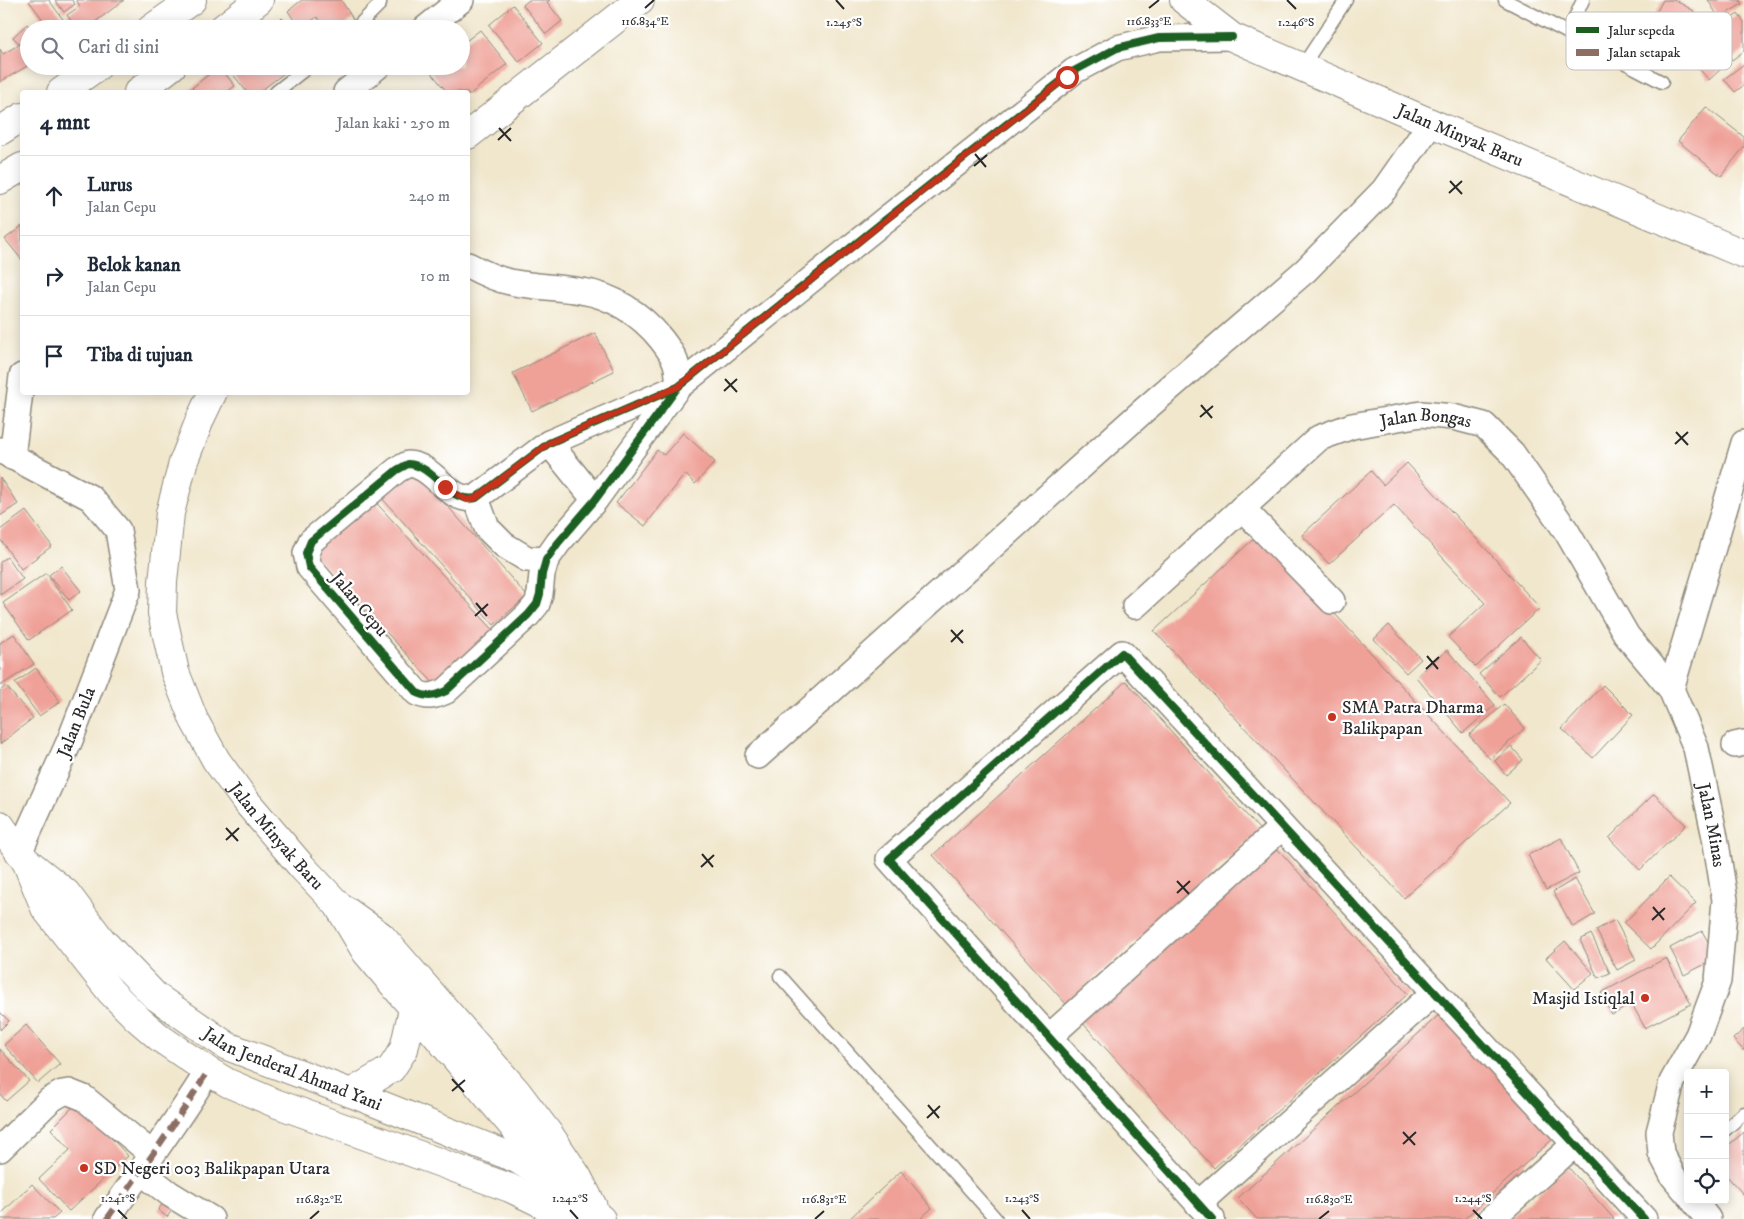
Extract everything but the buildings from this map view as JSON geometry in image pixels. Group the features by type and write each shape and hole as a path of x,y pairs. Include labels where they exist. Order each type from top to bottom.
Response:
{"main road":[{"path":"164,20 192,0"},
{"path":"233,20 259,0"},
{"path":"470,133 640,0"},
{"name":"Jalan Minyak Baru","path":"1184,0 1232,37 1431,123 1744,254"},
{"path":"64,90 85,75"},
{"path":"141,90 160,75"},
{"path":"0,131 20,118"},
{"path":"0,180 20,168"},
{"name":"Jalan Minyak Baru","path":"212,395 201,417 183,463 170,514 163,582 162,613 175,672 194,720 216,760 244,800 338,905 366,952 534,1151 556,1183 567,1219"},
{"name":"Jalan Jenderal Ahmad Yani","path":"0,825 22,856 45,908 111,992 160,1038 228,1083 275,1103 510,1188 539,1202 563,1219"},
{"name":"Jalan Jenderal Ahmad Yani","path":"22,856 66,893 102,941 155,996 227,1046 518,1159 556,1183 599,1217"},
{"path":"338,905 381,936 517,1092 551,1137 577,1176 599,1217"},
{"path":"351,1093 391,1069 404,1049 413,1009"}],"street":[{"path":"436,20 461,0"},
{"name":"Jalan Cepu","path":"678,387 549,443 476,498 467,500 458,496 420,466 408,464 390,476 311,541 308,547 307,559 309,567 417,693 425,696 435,696 446,691 528,615 537,604 546,560 595,500 678,387 1074,71 1117,48 1160,38 1232,37"},
{"path":"348,90 367,75"},
{"path":"758,756 1143,411 1306,270 1384,190 1431,123"},
{"path":"470,266 484,274 509,282 583,291 608,298 629,310 658,335 675,358 679,370 678,387"},
{"path":"6,453 20,386"},
{"name":"Jalan Bongas","path":"1135,606 1319,438 1352,426 1421,414 1453,417 1484,425 1512,453 1567,532 1627,636 1671,689 1696,748"},
{"path":"549,443 595,500"},
{"path":"1671,689 1744,443"},
{"name":"Jalan Bula","path":"6,453 91,498 118,530 128,590 70,740 22,856"},
{"path":"476,498 487,528 504,545 527,559 546,560"},
{"path":"1242,508 1332,601"},
{"path":"1435,992 1205,1211 889,859 1122,654 1576,1144 1644,1219"},
{"name":"Jalan Minas","path":"1684,1189 1673,1176 1661,1153 1660,1132 1672,1082 1698,1035 1718,981 1725,900 1715,837 1696,748"},
{"path":"1049,1037 1282,827"},
{"path":"106,1219 178,1119 208,1071"},
{"path":"0,1149 50,1100 62,1093 69,1092 84,1098 94,1105 151,1156 170,1194 211,1219"},
{"path":"1491,1219 1576,1144"},
{"path":"1696,1204 1708,1219"}],"lane":[{"path":"364,20 380,4 380,0"},
{"path":"1302,67 1346,0"},
{"path":"1505,0 1566,32"},
{"path":"1578,12 1583,0"},
{"path":"1639,70 1662,82"},
{"path":"279,90 298,75"},
{"path":"780,976 996,1219"},
{"path":"1729,1126 1744,1113"}],"marked path":[{"path":"107,1219 208,1071"}],"cycle path":[{"path":"678,387 549,443 476,498 466,498 457,495 426,471 418,466 408,464 397,470 311,541 306,553 309,567 417,693 432,696 446,691 528,615 537,604 546,560 595,500 678,387 1074,71 1117,48 1159,38 1232,37"},
{"path":"1212,1219 889,859 1122,653 1644,1219"}],"place":[{"name":"SMA Patra Dharma Balikpapan","path":"1332,717"},
{"name":"Masjid Istiqlal","path":"1645,998"},
{"name":"SD Negeri 003 Balikpapan Utara","path":"84,1168"}],"route":[{"path":"445,487 467,500 476,498 549,443 678,387 1067,77"}]}
